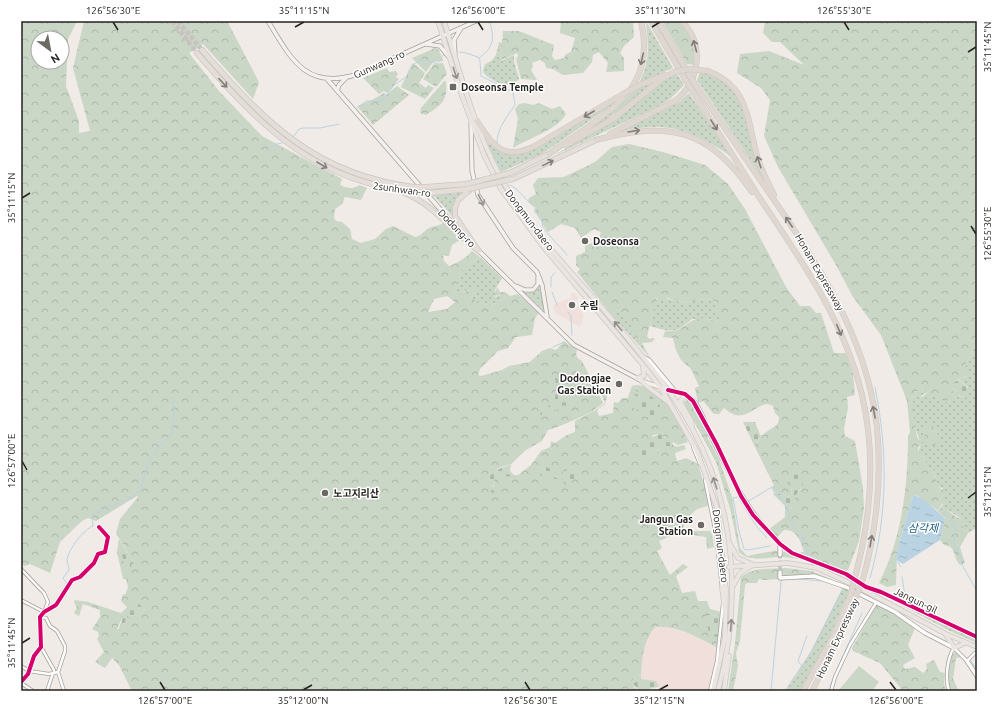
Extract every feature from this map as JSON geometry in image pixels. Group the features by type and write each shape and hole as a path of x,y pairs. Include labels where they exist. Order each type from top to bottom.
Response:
{"highway":[{"path":"549,154 608,111 621,100 634,84 644,54 645,42 641,21"},
{"name":"Honam Expressway","path":"651,21 686,81 810,275 844,343 862,394 867,420 870,470 868,504 855,577 850,597 836,631 803,691"},
{"name":"Honam Expressway","path":"658,21 697,87 813,256 843,311 859,352 871,396 878,440 879,470 877,503 863,579 841,634 813,691"},
{"path":"596,140 664,109 683,95 691,84 698,60 694,40 682,21"},
{"name":"2sunhwan-ro","path":"202,50 252,105 273,125 298,145 331,164 355,174 379,181 413,187 469,189 510,173 549,154"},
{"name":"2sunhwan-ro","path":"197,53 243,104 296,150 327,168 369,184 394,189 430,193 469,189 513,179 596,140"},
{"path":"474,121 494,145 506,152 520,152 533,147 640,85 674,72 690,69 708,71 729,82 742,98 760,167 781,210"},
{"path":"549,154 613,119 662,78 674,72"},
{"path":"596,140 621,134 650,130 676,132 697,139 708,145 732,164 800,263 810,275"},
{"path":"394,189 422,201 463,240 479,251"},
{"path":"469,189 456,205 455,216 479,251"}],"main road":[{"name":"Gunwang-ro","path":"268,21 295,63 313,75 327,79 347,77 476,21"},
{"name":"Dongmun-daero","path":"438,21 450,60 490,158 520,209 643,356 668,390 692,428 709,465 721,499 728,539 732,588 730,638 718,691"},
{"name":"Dongmun-daero","path":"444,21 490,169 501,189 519,216 643,364 670,403 693,444 707,476 717,508 725,568 726,614 725,636 711,691"},
{"path":"455,56 454,40 462,27"},
{"path":"425,44 440,46 450,60"},
{"path":"338,91 339,85 347,77"},
{"name":"Dodong-ro","path":"327,79 451,223 547,317"},
{"name":"Dongmun-daero","path":"474,121 472,171 479,198 513,248 537,272 542,285 547,317"},
{"path":"514,285 525,290 533,290 538,284 537,272"},
{"path":"547,317 574,345 642,381 668,390"},
{"path":"637,378 644,376 643,364"},
{"path":"642,381 670,403"},
{"path":"690,398 684,397 680,401 691,421 692,428"},
{"path":"728,539 738,558 754,565"},
{"path":"725,568 788,563 817,568 856,586 946,634 977,647"},
{"path":"732,588 740,573 754,565"},
{"path":"722,587 726,614"},
{"path":"946,634 954,648 966,643"},
{"path":"724,691 730,638"}],"street":[{"path":"643,356 649,360 670,387 676,392"},
{"path":"668,390 685,394 695,404 750,512 780,544 780,555"},
{"path":"693,444 703,472 710,499 722,587 719,649 711,691"},
{"path":"44,612 56,605 72,580 80,577 94,564 98,554 106,552 108,537 99,527"},
{"name":"Jangun-gil","path":"780,544 792,553 846,574 866,587 881,592 977,637"},
{"path":"21,569 47,598 48,602 40,617 40,647 54,670 47,691"},
{"name":"Jangun-gil","path":"780,572 780,578 806,576 822,577 846,587 895,612 925,633 954,648 967,661 977,676"},
{"path":"21,600 44,612"},
{"path":"831,691 835,677 850,645 876,603"},
{"path":"40,617 46,618 50,626 57,631 65,646 65,651 58,672 64,691"},
{"path":"33,691 21,682 29,671 34,656 40,647"},
{"path":"949,691 946,683 951,652 954,648"},
{"path":"967,661 975,656"},
{"path":"21,666 29,671 58,672"}],"shaded area":[{"path":"572,292 579,298 575,301 584,315 580,327 555,313 553,306 571,298"},
{"path":"664,626 690,634 718,648 709,691 662,691 655,681 641,679 642,658 649,635 655,627"}],"green space":[{"path":"21,21 77,21 70,35 70,30 30,30 30,70 67,70 66,86 79,121 79,133 90,131 73,68 84,21 227,21 259,82 253,99 203,44 189,53 219,91 262,136 342,179 340,185 354,188 359,185 367,188 361,200 345,197 342,204 335,209 334,218 336,221 342,222 350,229 352,239 361,243 375,239 386,229 393,226 415,237 431,227 443,223 460,240 452,245 449,256 443,255 444,261 449,266 462,260 472,251 480,257 465,267 461,272 455,294 461,294 474,287 477,290 471,298 490,306 505,297 502,295 494,296 497,287 500,292 505,292 510,296 518,294 539,313 535,318 532,335 516,337 508,348 498,351 480,369 478,375 481,376 502,370 509,366 530,362 542,351 550,348 556,350 564,341 577,350 577,357 582,361 603,403 585,415 548,430 542,441 526,450 511,464 498,468 488,480 494,489 493,480 495,477 518,475 531,465 541,451 550,447 551,441 555,443 565,436 575,432 575,421 597,409 605,403 600,391 601,389 610,386 605,404 597,410 599,416 613,413 614,402 618,403 622,398 628,398 629,394 640,397 639,401 634,407 645,396 635,391 636,385 654,391 668,406 675,415 688,442 678,445 660,434 653,435 644,458 664,446 671,446 672,444 677,447 684,445 686,449 675,453 677,461 686,458 698,464 710,505 697,509 684,521 683,531 659,541 662,548 657,551 670,575 683,564 688,567 676,576 682,593 695,591 698,601 707,601 710,609 721,612 720,617 707,613 708,630 719,637 718,648 696,636 680,630 655,627 646,643 641,674 635,676 634,687 640,691 132,691 119,665 112,658 105,668 95,662 104,652 97,639 99,636 98,632 92,629 100,617 100,610 83,604 79,616 74,613 77,608 74,602 75,600 88,602 121,613 123,616 117,629 123,630 127,615 137,616 145,610 135,601 128,608 121,601 123,594 125,595 128,587 126,579 123,579 117,552 118,544 128,572 131,565 134,563 116,533 120,519 138,497 137,496 96,521 88,518 82,521 60,542 50,573 30,564 25,566 21,560","holes":["447,296 455,302 447,309 428,312 434,299"]},
{"path":"561,21 633,21 634,37 624,46 620,53 624,58 624,71 606,72 608,63 599,52 593,55 592,62 583,73 563,75 553,69 546,68 545,63 540,60 532,63 533,66 531,70 537,80 521,79 516,59 518,56 517,53 501,60 503,31 519,31 554,45 552,56 555,60 564,58 566,54 571,52 575,38 560,33"},
{"path":"646,21 673,68 639,83 643,74 648,52"},
{"path":"662,21 680,21 693,40 696,65 687,64"},
{"path":"765,21 977,21 977,343 965,366 970,373 969,375 955,381 952,390 955,394 951,400 945,402 932,394 915,404 914,402 929,392 924,389 917,391 911,399 917,437 919,440 923,441 918,448 918,451 926,460 927,468 934,470 938,487 946,491 944,502 937,510 918,496 913,495 897,552 896,585 887,587 879,583 893,548 905,493 908,436 910,432 907,401 881,335 853,297 836,265 778,167 764,136 770,100 761,88 737,73 740,54 769,51 804,65 780,42 772,42 763,33"},
{"path":"499,42 502,43 501,61 514,55 514,61 519,79 511,86 504,85 491,79 484,74 483,71 485,64 492,61 494,58"},
{"path":"435,48 439,50 443,61 433,62 426,72 412,58"},
{"path":"413,63 425,73 419,83 426,88 428,85 434,88 425,99 401,87"},
{"path":"443,63 447,74 436,87 423,79 434,64"},
{"path":"387,68 389,72 396,71 398,74 396,77 399,79 387,93 384,91 379,94 363,78"},
{"path":"700,72 712,75 722,80 730,86 736,94 744,112 766,183 697,80"},
{"path":"677,74 684,85 670,99 655,108 551,157 609,123 660,81"},
{"path":"656,79 628,105 583,134 616,109 635,90"},
{"path":"444,81 446,81 446,93 445,98 440,105 426,115 420,113 421,108"},
{"path":"397,86 409,95 373,125 357,106 384,93 386,95"},
{"path":"689,93 732,157 692,134 667,127 637,128 620,131 678,103"},
{"path":"620,97 611,106 542,154 501,172 485,140 493,147 501,151 520,153"},
{"path":"525,103 533,105 539,103 552,109 560,106 566,114 556,125 513,148 518,119 515,109 519,104"},
{"path":"629,144 663,152 705,165 728,184 745,209 786,287 800,306 810,306 816,313 821,313 834,353 846,353 853,374 855,395 847,397 848,408 844,429 845,436 855,441 863,488 864,508 859,541 848,570 844,572 796,553 804,552 798,537 788,530 784,530 778,536 778,539 768,530 785,517 785,506 791,509 796,495 801,489 799,479 791,487 791,497 776,493 772,487 774,485 754,445 766,432 774,428 779,421 779,417 775,413 773,406 767,404 762,405 745,414 739,415 732,414 724,408 719,414 714,414 703,401 698,403 695,388 699,386 691,369 681,360 676,350 673,338 663,337 665,331 679,329 695,319 702,318 719,323 721,322 717,314 717,304 714,301 704,298 685,303 667,298 657,298 647,336 649,339 655,338 652,342 642,343 650,358 637,343 640,339 634,336 630,320 618,310 611,314 577,272 580,269 576,265 576,256 585,252 585,245 598,242 601,232 594,229 581,238 575,228 561,224 548,232 535,212 536,207 528,202 529,198 536,194 533,185 538,178 564,177 595,162 612,147"},
{"path":"462,193 456,202 456,222 432,194"},
{"path":"480,257 502,278 495,290 495,297 502,295 505,297 490,306 473,300 471,297 476,292 467,290 461,294 455,294 461,272 465,267"},
{"path":"541,285 543,310 525,293 534,292"},
{"path":"660,297 685,303 704,298 714,301 717,304 717,314 722,322 719,324 711,319 692,319 682,327 672,330 663,330 650,326 655,301"},
{"path":"618,310 631,320 634,336 640,339 637,343 611,314"},
{"path":"977,343 977,528 968,533 963,529 962,519 946,509 942,510 940,514 937,510 943,505 943,488 938,487 934,470 927,468 924,457 918,452 921,444 915,427 911,399 917,391 924,389 929,392 922,395 917,403 932,394 948,402 955,394 962,397 968,387 959,380 969,375 965,366"},
{"path":"560,373 564,373 564,384 568,389 570,405 569,407 564,405 549,415 540,415 542,411 554,402 557,387 555,378"},
{"path":"959,380 970,390 966,398 955,394 951,388 952,383"},
{"path":"636,385 635,391 645,396 651,396 660,406 660,414 646,417 640,411 640,407 636,410 634,409 640,397 629,394 632,386"},
{"path":"689,400 709,436 707,437 719,459 732,497 740,548 747,556 779,550 782,555 786,550 843,574 842,576 821,566 799,559 778,557 754,559 743,556 739,552 731,512 716,462 684,403 685,401"},
{"path":"743,422 755,422 760,435 763,435 754,445"},
{"path":"923,426 933,426 940,438 939,442 933,446 927,441 924,432"},
{"path":"660,434 673,442 671,446 664,446 644,458 639,457 634,448 645,440"},
{"path":"511,464 510,471 515,476 495,477 493,486 496,492 495,494 491,492 488,480 492,473"},
{"path":"571,465 575,469 575,476 570,486 567,486 562,481 563,471"},
{"path":"546,467 554,470 554,477 558,479 558,485 555,486 551,483 547,475 543,477 540,475 540,470"},
{"path":"791,474 799,475 803,485 796,495 791,509 785,506 773,494 776,493 790,497 792,495 791,487 787,482"},
{"path":"946,509 956,517 962,519 963,529 968,533 960,547 965,563 961,565 953,550 944,545 940,540 945,519 940,514 942,510"},
{"path":"684,531 710,531 712,534 714,547 707,549 706,537 686,534"},
{"path":"119,539 134,563 131,565 131,572 128,573 118,544"},
{"path":"785,568 812,571 831,579 813,575 784,576 782,571 779,571 779,579 759,579 757,583 747,583 745,585 740,641 736,653 738,666 733,691 728,691 735,643 741,577 756,570"},
{"path":"843,588 848,590 848,594 829,639 801,691 786,691 811,652"},
{"path":"875,591 977,638 977,643 950,631"},
{"path":"135,600 145,610 137,616 127,615 123,630 118,631 123,616 121,613"},
{"path":"876,606 895,614 915,628 908,645 915,658 903,665 905,669 915,667 923,673 927,669 926,664 934,660 940,672 945,673 944,683 946,691 903,691 880,663 853,651 852,648"},
{"path":"706,613 720,617 719,637 709,636"},
{"path":"956,652 963,657 956,658 953,679 959,691 950,691 949,668 952,655"},
{"path":"859,666 879,682 872,691 838,691"},
{"path":"641,674 641,679 656,681 659,687 640,691 631,682 635,676"}],"water":[{"name":"삼각제","path":"913,495 922,499 934,508 945,519 940,540 903,564 896,560 897,552"}],"waterway":[{"path":"479,58 487,51 492,43 490,23"},
{"path":"460,52 478,57 480,61 481,76 513,92 515,105 500,128 497,144"},
{"path":"357,109 366,101 382,101 394,85 406,77 412,65 424,59 437,64 444,54"},
{"path":"293,137 299,129 320,128 339,124"},
{"path":"266,151 277,144 282,143"},
{"path":"499,153 502,169"},
{"path":"510,185 535,207 535,212 542,221 543,228 567,255"},
{"path":"551,287 551,277 555,273"},
{"path":"552,292 557,305"},
{"path":"568,312 571,316 572,335"},
{"path":"553,347 564,342"},
{"path":"870,578 880,531 884,483 882,435 875,387"},
{"path":"54,604 67,584 63,578 69,570 67,560 70,551 81,535 93,526 92,517 95,513 130,498 142,489 145,474 151,458 166,439 172,434 174,411 173,399"},
{"path":"747,502 772,487 775,494 786,502 789,518 802,535 808,555"},
{"path":"767,538 757,527 738,497 733,498 744,549 748,550 770,546"},
{"path":"944,513 953,523 955,528 954,545 961,557 962,565 977,591"},
{"path":"898,562 901,567"},
{"path":"902,577 906,602"},
{"path":"771,691 781,580 787,579"},
{"path":"798,579 821,581"},
{"path":"785,691 811,652 843,588"},
{"path":"834,676 862,613"},
{"path":"42,634 43,643"},
{"path":"801,665 798,661 807,636"},
{"path":"971,661 977,670"},
{"path":"24,683 30,676"},
{"path":"829,691 832,681"}],"tunnel":[{"path":"172,21 197,53"},
{"path":"178,21 202,50"},
{"path":"780,555 780,572"}],"cycle path":[{"path":"668,390 685,394 693,401 717,445 741,496 753,515 780,544 792,553 846,574 866,587 881,592 977,637"},
{"path":"21,682 28,674 34,656 41,647 40,617 44,612 56,605 72,580 80,577 94,563 98,554 105,552 108,537 99,527"}],"place":[{"name":"Doseonsa Temple","path":"453,87"},
{"name":"Doseonsa","path":"585,241"},
{"name":"수림","path":"572,305"},
{"name":"Dodongjae Gas Station","path":"619,384"},
{"name":"노고지리산","path":"325,493"},
{"name":"Jangun Gas Station","path":"701,525"}]}
